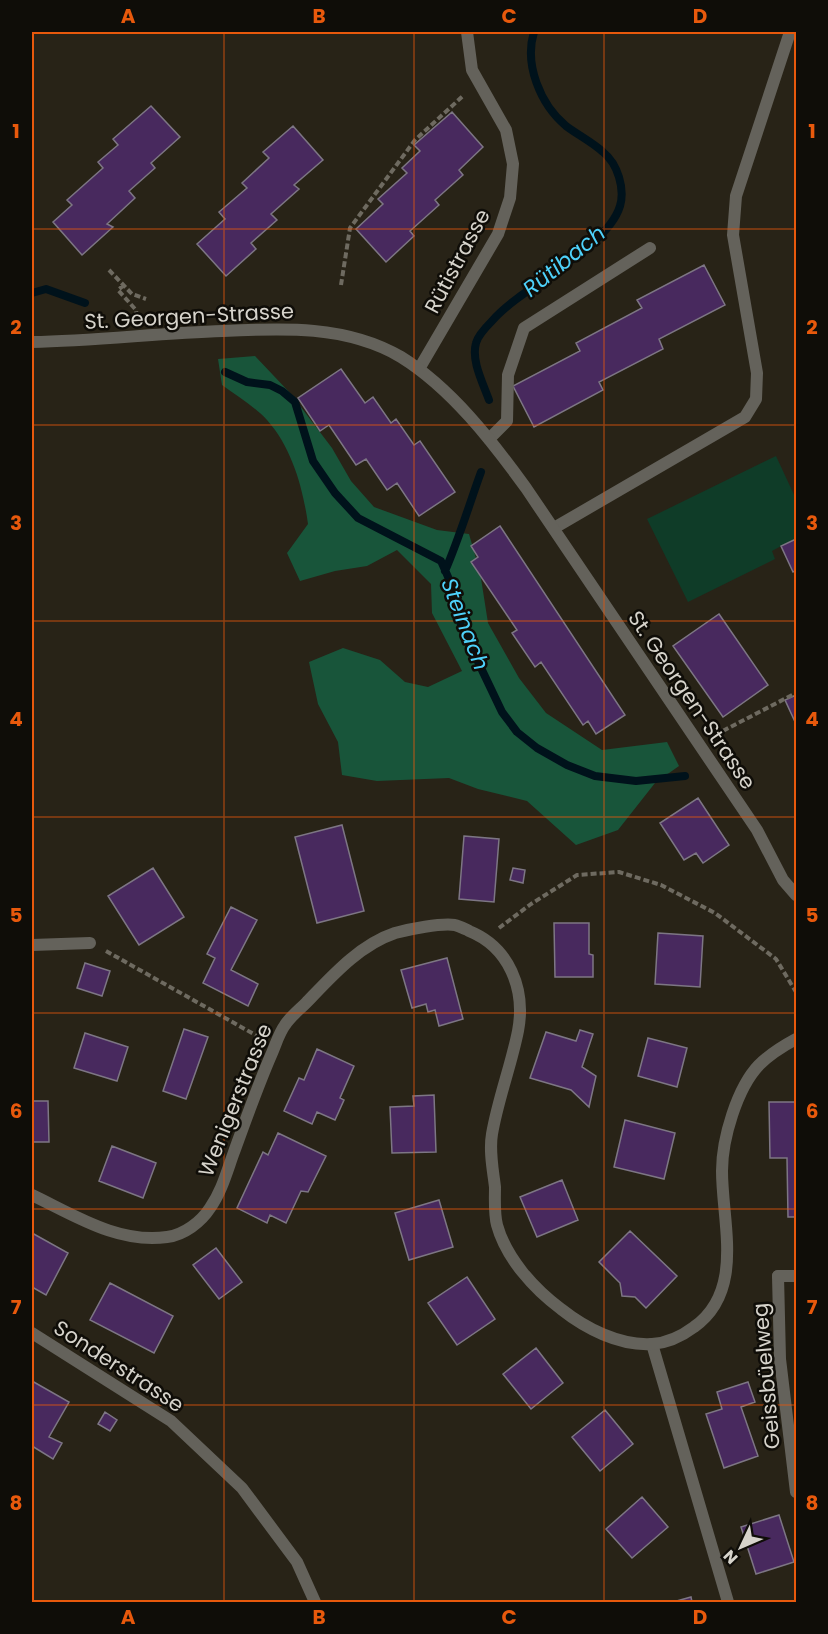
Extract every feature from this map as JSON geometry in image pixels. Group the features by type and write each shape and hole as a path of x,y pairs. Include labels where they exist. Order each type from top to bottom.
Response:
{"street":[{"name":"Rütistrasse","path":"419,369 498,234 510,198 513,164 506,130 472,70 467,32"},
{"path":"554,528 745,417 756,399 757,373 733,235 736,196 790,32"},
{"path":"489,439 507,421 508,375 524,328 650,248"},
{"name":"St. Georgen-Strasse","path":"32,342 192,332 302,330 357,339 399,356 419,369 489,439 554,528 757,830 783,880 796,895"},
{"name":"Wenigerstrasse","path":"32,1195 118,1235 144,1238 171,1237 190,1229 209,1210 223,1184 262,1076 285,1024 358,952 393,934 424,927 456,925 486,937 506,958 519,989 519,1028 491,1140 497,1224 507,1248 524,1274 546,1297 566,1313 586,1326 612,1338 652,1344 683,1334 697,1325 711,1313 721,1294 728,1243 722,1169 726,1137 734,1112 756,1067 776,1050 796,1039"},
{"path":"32,945 90,943"},
{"name":"Geissbüelweg","path":"796,1276 778,1276 780,1359 796,1492"},
{"name":"Sonderstrasse","path":"32,1333 171,1421 242,1488 297,1562 315,1602"},
{"path":"652,1344 728,1602"}],"path":[{"path":"340,285 350,228 415,140 478,81"},
{"path":"109,270 132,294 146,299"},
{"path":"123,285 118,290 136,310 137,319"},
{"path":"714,735 796,693"},
{"path":"486,937 531,904 578,875 619,872 661,885 715,913 776,960 796,992"},
{"path":"90,943 275,1046"}],"green space":[{"path":"255,356 291,394 332,448 351,481 374,507 437,530 469,534 480,572 488,623 519,678 546,713 602,750 667,742 679,766 655,783 618,830 576,845 527,801 478,789 449,778 377,781 342,775 338,742 318,704 309,662 343,648 380,660 405,682 428,687 462,671 432,613 431,584 397,550 367,566 335,571 300,581 287,553 308,524 303,496 290,456 267,420 222,385 218,359"},
{"path":"776,456 796,499 796,538 772,551 775,559 688,602 647,519"}],"building":[{"path":"151,106 180,137 151,163 155,168 129,191 135,198 107,224 113,227 82,255 53,222 72,205 67,200 103,168 98,162 118,145 113,139"},
{"path":"452,112 483,147 459,170 463,175 435,200 439,205 410,231 414,236 386,262 356,229 383,204 378,199 407,173 402,168 420,151 414,145"},
{"path":"293,126 323,160 294,185 299,189 271,214 277,220 251,243 256,249 226,276 197,244 225,219 219,212 247,188 242,183 269,158 263,152"},
{"path":"704,265 725,305 659,339 663,349 599,382 603,390 534,427 513,386 580,351 576,343 642,308 637,300"},
{"path":"341,369 365,403 373,397 391,423 396,419 414,445 420,441 455,492 419,516 397,483 387,490 366,459 356,465 329,425 320,431 298,398"},
{"path":"500,526 625,715 596,734 588,721 583,725 541,662 535,667 512,633 517,630 471,562 478,557 471,546"},
{"path":"796,539 796,570 793,572 781,546"},
{"path":"719,614 768,685 723,717 673,646"},
{"path":"796,695 796,724 785,700"},
{"path":"698,798 729,845 703,863 696,853 684,860 660,823"},
{"path":"342,825 364,911 317,923 295,837"},
{"path":"464,836 499,839 494,902 459,899"},
{"path":"153,868 184,917 139,945 108,896"},
{"path":"513,868 525,870 523,883 510,880"},
{"path":"231,907 257,920 231,970 258,984 248,1006 203,983 215,958 207,954"},
{"path":"554,923 589,923 589,954 593,955 593,977 555,977"},
{"path":"658,933 703,936 700,987 655,984"},
{"path":"447,958 463,1019 439,1026 435,1010 428,1012 426,1004 412,1008 401,970"},
{"path":"85,963 110,971 102,996 77,988"},
{"path":"184,1029 208,1037 186,1099 163,1091"},
{"path":"580,1030 593,1034 582,1067 596,1076 589,1107 571,1090 530,1078 546,1032 576,1041"},
{"path":"85,1033 128,1047 117,1081 74,1068"},
{"path":"648,1038 687,1048 677,1087 638,1076"},
{"path":"317,1049 354,1066 340,1098 344,1100 335,1120 317,1112 312,1124 284,1111 299,1078 304,1080"},
{"path":"434,1095 436,1152 392,1153 390,1107 414,1106 413,1096"},
{"path":"32,1101 48,1101 49,1142 32,1142"},
{"path":"769,1102 796,1102 796,1217 788,1217 787,1158 770,1158"},
{"path":"625,1120 675,1133 664,1179 614,1167"},
{"path":"278,1133 326,1156 308,1192 301,1191 286,1223 270,1215 267,1223 237,1208 263,1152 268,1155"},
{"path":"112,1146 156,1163 143,1198 99,1181"},
{"path":"562,1180 578,1220 537,1237 520,1197"},
{"path":"439,1200 453,1247 409,1260 395,1213"},
{"path":"630,1231 677,1276 646,1308 635,1297 622,1296 620,1283 599,1262"},
{"path":"32,1233 68,1253 46,1295 32,1287"},
{"path":"216,1248 242,1282 219,1299 193,1265"},
{"path":"467,1277 495,1319 457,1345 428,1303"},
{"path":"110,1283 173,1316 154,1353 90,1320"},
{"path":"536,1348 563,1383 531,1409 503,1374"},
{"path":"32,1381 69,1402 49,1437 62,1443 53,1459 32,1446"},
{"path":"748,1382 755,1402 741,1407 758,1456 724,1468 706,1414 722,1409 717,1392"},
{"path":"605,1410 633,1444 600,1471 572,1437"},
{"path":"105,1412 117,1420 110,1431 98,1424"},
{"path":"642,1497 668,1527 632,1558 606,1529"},
{"path":"779,1515 794,1562 756,1574 741,1527"},
{"path":"691,1597 692,1602 673,1602"}],"waterway":[{"name":"Rütibach","path":"489,400 475,357 476,343 480,334 523,294 582,252 599,237 612,222 620,206 622,192 613,163 594,145 566,126 549,107 542,95 536,83 531,57 534,32"},
{"name":"Steinach","path":"32,293 46,289 85,303"},
{"name":"Steinach","path":"225,372 247,382 270,385 295,402 313,461 335,493 358,518 441,561 456,595 461,626 502,712 517,732 537,748 567,765 595,776 636,781 685,776"},
{"name":"Rütibach","path":"445,571 481,472"}]}
